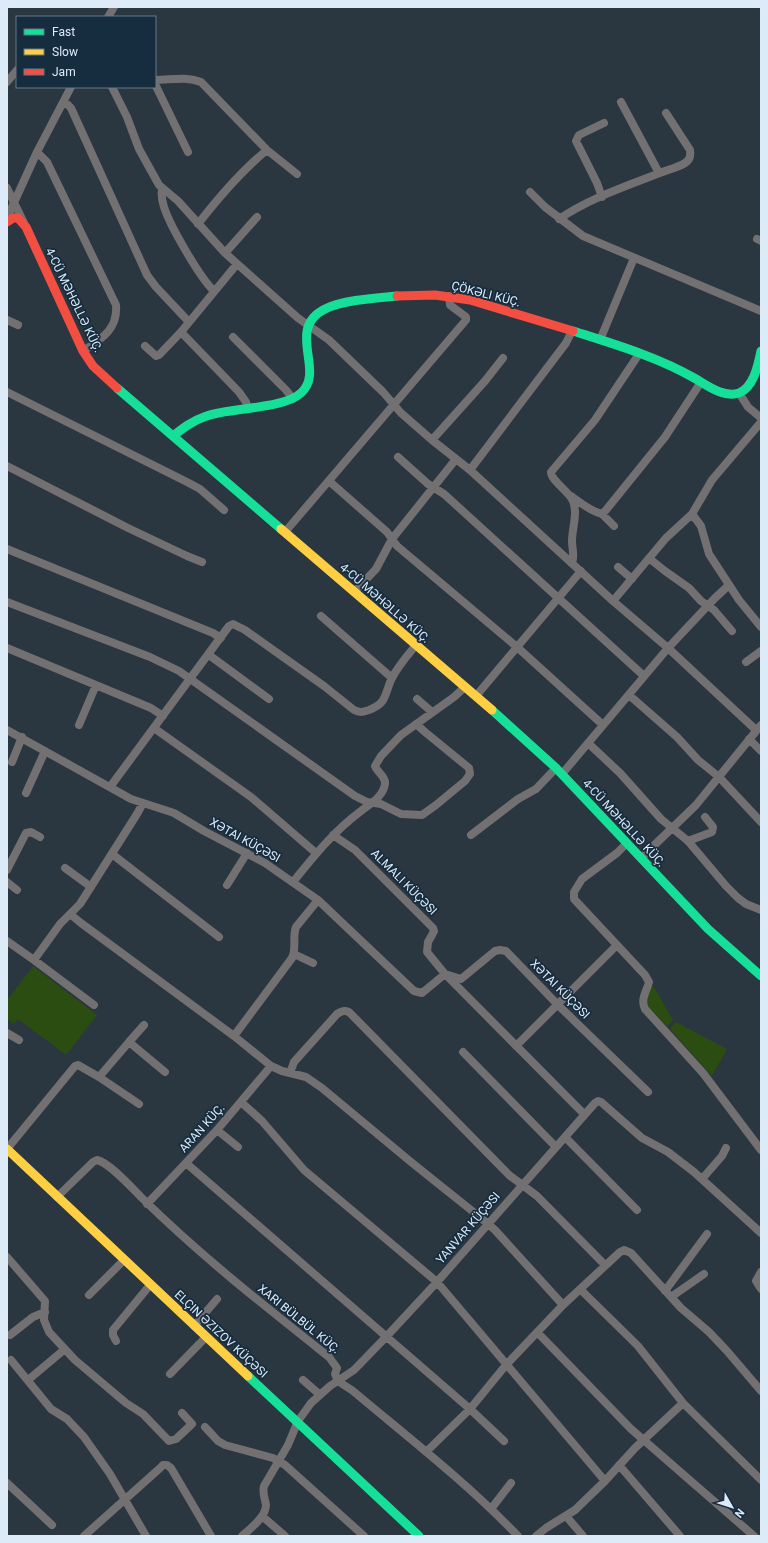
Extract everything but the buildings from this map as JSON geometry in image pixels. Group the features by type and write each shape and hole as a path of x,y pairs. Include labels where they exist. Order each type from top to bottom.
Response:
{"street":[{"path":"109,16 114,7"},
{"path":"7,82 16,71"},
{"path":"156,80 183,78 201,82 267,150 297,174"},
{"path":"156,86 188,152"},
{"path":"7,218 70,88"},
{"path":"112,88 139,149 162,189 175,198 225,253 298,318 336,346 393,404 432,440 470,470 614,601 759,728 696,805 641,858"},
{"path":"64,101 71,108 147,275 156,287 189,322"},
{"path":"621,102 658,173"},
{"path":"559,219 570,212 602,197 658,173 685,164 691,155 690,150 666,113"},
{"path":"602,197 597,183 576,141 579,135 604,122"},
{"path":"198,224 230,184 267,150"},
{"path":"38,152 47,162 116,306 115,318 108,333 83,351"},
{"path":"7,188 26,228"},
{"path":"162,189 161,196 164,209 205,281 214,291"},
{"path":"530,192 559,219 583,236 761,311"},
{"path":"225,253 257,217"},
{"path":"7,222 12,218 16,218 20,220 26,228"},
{"name":"4-CÜ MƏHƏLLƏ KÜÇ.","path":"26,228 83,351 93,366 476,696 559,771 708,929 761,976"},
{"path":"600,340 634,258"},
{"path":"145,346 156,356 159,355 181,332 237,264"},
{"name":"ÇÖKƏLI KÜÇ.","path":"309,326 315,317 323,310 343,304 404,294 449,296 480,302 600,340 672,367 725,393 739,393"},
{"path":"285,532 466,320 466,316 463,313 450,305 449,296"},
{"path":"7,320 18,325"},
{"path":"174,436 188,424 205,416 248,409 292,399 305,390 310,378 310,363 306,337 309,326"},
{"path":"470,470 566,343 572,331"},
{"path":"181,332 239,392 246,402 248,409"},
{"path":"233,337 286,390 292,399"},
{"path":"761,351 753,376 747,386 739,393 746,403 761,418"},
{"path":"614,526 602,514 590,510 569,494 553,478 551,472 595,420 639,354"},
{"path":"432,440 503,358"},
{"path":"602,514 665,438 701,382"},
{"path":"7,392 187,482 205,493 224,510"},
{"path":"614,601 666,538 692,514 712,480 761,422"},
{"path":"398,457 421,479 444,494 644,676"},
{"path":"354,592 376,569 392,540 456,460"},
{"path":"7,466 128,528 202,562"},
{"path":"329,481 387,532 398,546 517,647 603,725"},
{"path":"569,494 574,505 575,517 572,534 574,557 572,563"},
{"path":"575,517 590,510"},
{"path":"692,514 701,526 710,554 729,585 761,627"},
{"path":"7,549 206,630 221,638"},
{"path":"650,559 685,584 701,601 714,610 732,631"},
{"path":"618,567 632,579"},
{"path":"476,696 581,571"},
{"path":"471,835 518,799 536,789 559,771 588,743 668,648 729,585"},
{"path":"7,602 150,657 179,671 355,796 367,802 381,804 406,815 422,815 465,781 470,774 469,768 416,724"},
{"path":"321,616 392,678"},
{"path":"110,787 229,626 235,624 324,686 354,710 359,712 377,707 381,704 385,699 392,678 416,645"},
{"path":"7,648 151,708 163,716"},
{"path":"746,662 761,652"},
{"path":"209,655 269,699"},
{"path":"79,725 96,685"},
{"path":"293,882 316,853 334,835 381,794 385,783 376,770 376,762 391,745 465,687"},
{"path":"629,695 677,737 698,760 719,777 761,822"},
{"path":"417,699 432,712"},
{"path":"154,728 251,797 316,853"},
{"name":"XƏTAI KÜÇƏSI","path":"7,730 131,799 174,813 204,831 247,853 293,882 318,900 414,991 422,993 445,974 461,979 495,951 506,951 558,1005 648,1092"},
{"path":"12,762 22,737"},
{"path":"749,739 761,751"},
{"path":"588,743 620,773 662,819 688,841 738,898 746,904 761,910"},
{"path":"26,793 45,751"},
{"path":"34,960 60,924 80,904 143,803"},
{"path":"688,841 712,832 713,827 705,817"},
{"path":"7,870 26,833 30,832 40,837"},
{"path":"334,835 355,850 433,928 434,931 428,942 428,952 445,974 584,1114"},
{"path":"627,843 578,882 573,896 574,899 645,975 649,982 643,1000 645,1009 699,1068 761,1150"},
{"path":"227,885 247,853"},
{"path":"112,854 219,937"},
{"path":"65,868 91,887"},
{"path":"7,882 17,890"},
{"path":"234,1036 294,954 296,927 318,900"},
{"path":"70,914 234,1036 271,1066 306,1077 322,1088 488,1224 563,1306"},
{"path":"7,940 94,1005"},
{"path":"516,1046 617,945"},
{"path":"294,954 313,963"},
{"path":"290,1073 294,1062 337,1014 345,1010 349,1012 509,1175 537,1196 605,1266"},
{"path":"100,1077 144,1025"},
{"path":"7,1033 19,1040"},
{"path":"129,1042 165,1072"},
{"path":"463,1052 556,1147"},
{"path":"7,1149 75,1066 82,1066 139,1104"},
{"name":"ARAN KÜÇ.","path":"147,1204 217,1130 271,1066"},
{"name":"YANVAR KÜÇƏSI","path":"262,1516 266,1506 263,1490 288,1445 298,1421 305,1410 319,1394 354,1370 386,1337 437,1282 584,1114 598,1101 639,1135 668,1152 702,1178 761,1233"},
{"path":"241,1102 262,1121 304,1170 437,1282 449,1294 506,1365 605,1481"},
{"path":"217,1130 238,1147"},
{"path":"565,1137 637,1210"},
{"path":"702,1178 722,1156 726,1148"},
{"name":"ELÇIN ƏZIZOV KÜÇƏSI","path":"7,1149 150,1285 298,1421 419,1536"},
{"path":"57,1197 93,1162 97,1160 107,1164 147,1204 248,1292 329,1357 337,1368 335,1374 338,1381 353,1391 426,1452 491,1509 518,1536"},
{"path":"186,1163 470,1409 504,1441"},
{"path":"668,1294 707,1234"},
{"path":"426,1452 470,1409 506,1365 537,1332 620,1252 628,1251 668,1294 727,1351 761,1391"},
{"path":"7,1257 45,1301 45,1325 49,1332 64,1349 106,1387 143,1414 169,1441 176,1440 192,1424 182,1413"},
{"path":"89,1295 124,1260"},
{"path":"761,1272 756,1281 761,1289"},
{"path":"668,1294 704,1274"},
{"path":"116,1341 113,1335 113,1330 150,1285"},
{"path":"580,1289 638,1346 683,1403 761,1480"},
{"path":"194,1326 217,1299"},
{"path":"10,1335 33,1317 45,1312"},
{"path":"537,1332 644,1440 754,1536"},
{"path":"170,1374 206,1337"},
{"path":"28,1380 64,1349"},
{"path":"10,1360 51,1409 67,1419 96,1452 146,1536"},
{"path":"303,1380 319,1394"},
{"path":"536,1536 575,1510 683,1403"},
{"path":"205,1427 225,1445 279,1461 291,1469 364,1536"},
{"path":"84,1536 159,1469 168,1465 211,1536"},
{"path":"620,1465 680,1536"},
{"path":"7,1483 52,1525"},
{"path":"491,1509 511,1483"},
{"path":"242,1536 262,1516 285,1536"},
{"path":"566,1516 583,1536"}],"green space":[{"path":"33,966 97,1015 66,1055 18,1019 14,1024 7,1019 7,1000"},
{"path":"651,985 654,987 673,1020 667,1026 645,1003"},
{"path":"676,1022 727,1049 712,1076 670,1029"}],"traffic: fast":[{"path":"173,436 204,417 227,411 281,403 292,399 301,393 308,384 310,373 306,339 308,327 314,317 325,309 341,303 397,296"},
{"path":"573,331 620,346 667,364 711,388 728,394 739,393 752,381 761,351"},
{"path":"117,388 281,529"},
{"path":"492,710 556,768 708,929 761,976"},
{"path":"248,1376 419,1536"}],"traffic: slow":[{"path":"281,529 492,710"},
{"path":"7,1149 248,1376"}],"traffic: jam":[{"path":"7,222 13,218 18,218 26,227 83,351 93,366 117,388"},
{"path":"397,296 435,295 470,300 573,331"}]}
